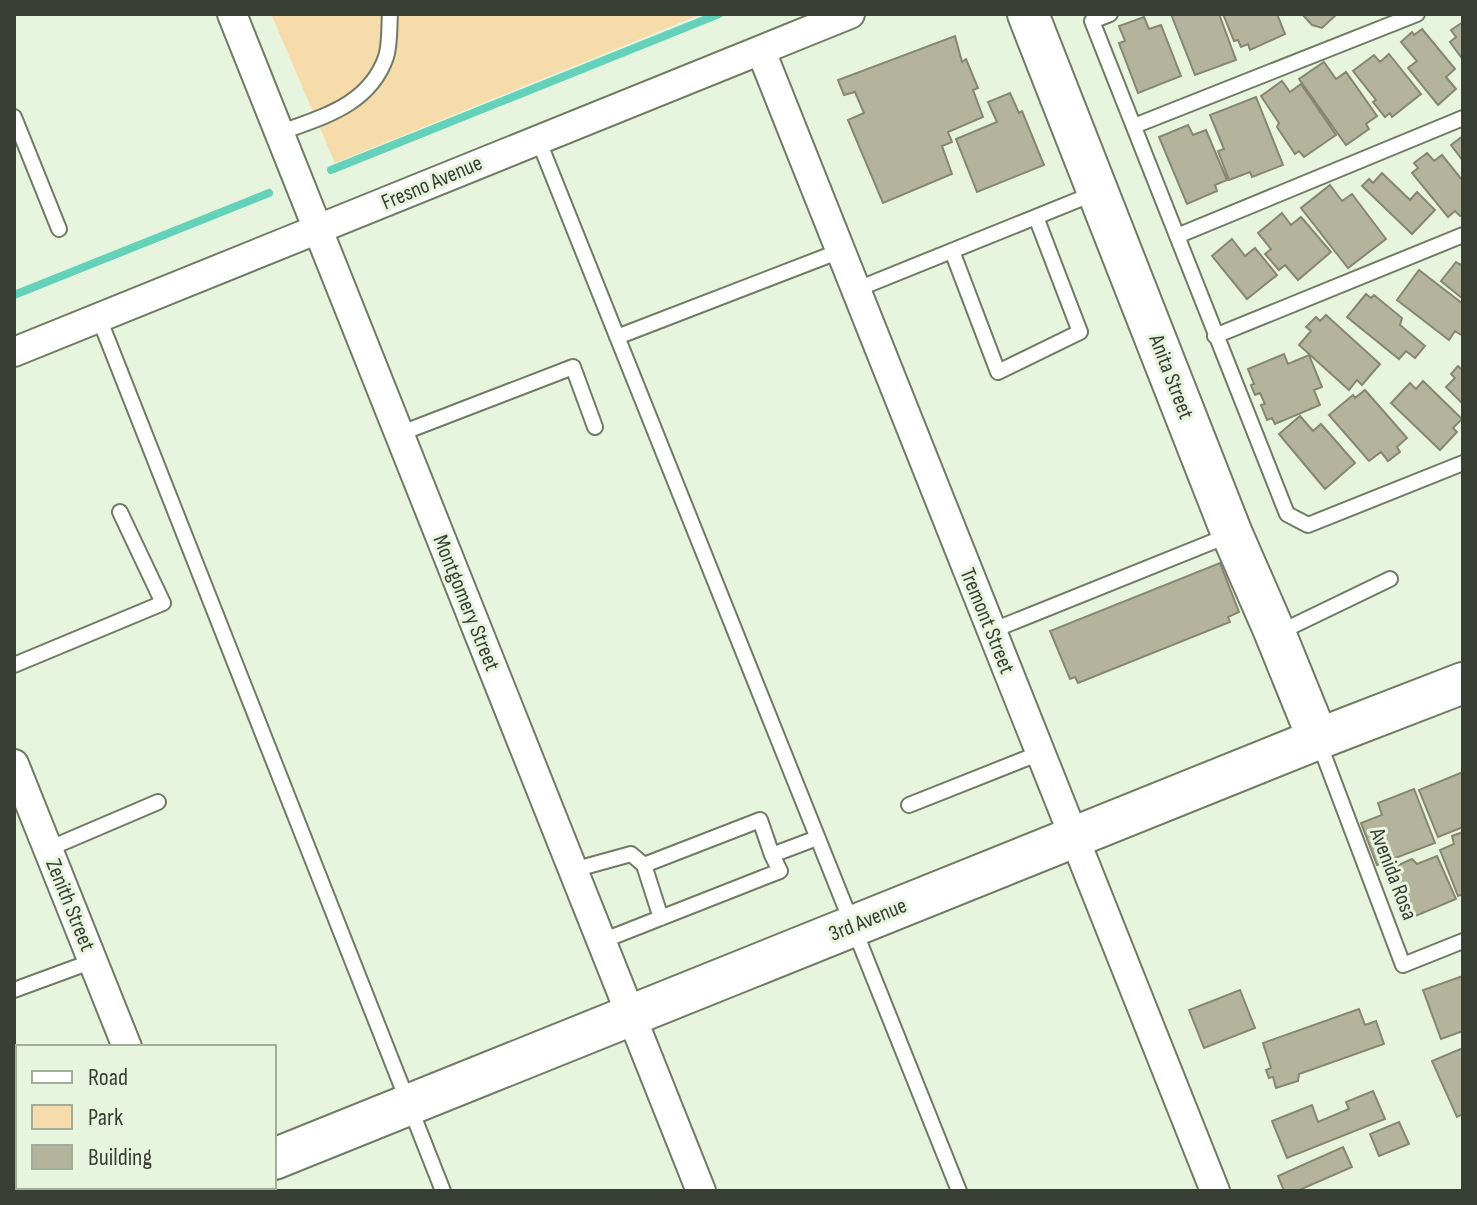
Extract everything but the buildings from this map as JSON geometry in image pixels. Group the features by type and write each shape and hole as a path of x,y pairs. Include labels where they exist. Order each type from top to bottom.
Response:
{"main road":[{"name":"Anita Street","path":"1028,14 1232,534 1318,739"},
{"name":"3rd Avenue","path":"276,1158 1463,683"}],"street":[{"name":"Montgomery Street","path":"232,14 701,1191"},
{"name":"Fresno Avenue","path":"14,352 850,14"},
{"name":"Tremont Street","path":"761,51 1215,1191"},
{"name":"Zenith Street","path":"14,764 126,1045"}],"lane":[{"path":"279,133 340,110 371,86 387,56 390,14"},
{"path":"1110,14 1092,21 1287,514 1308,525 1463,463"},
{"path":"1134,126 1417,14"},
{"path":"14,117 59,229"},
{"path":"1177,236 1463,118"},
{"path":"538,139 959,1191"},
{"path":"855,290 1099,192"},
{"path":"952,251 998,372 1080,332 1036,217"},
{"path":"1215,336 1463,235"},
{"path":"617,337 840,251"},
{"path":"99,318 443,1191"},
{"path":"399,434 573,367 595,427"},
{"path":"14,665 163,603 120,512"},
{"path":"991,631 1232,534"},
{"path":"1275,634 1390,579"},
{"name":"Avenida Rosa","path":"1318,739 1403,965 1463,941"},
{"path":"909,805 1040,753"},
{"path":"48,849 158,802"},
{"path":"602,941 780,871 760,820 644,865"},
{"path":"772,855 817,838"},
{"path":"573,870 631,854 644,865 661,918"},
{"path":"14,990 93,961"}],"green space":[{"path":"271,14 702,14 335,163"}],"waterway":[{"path":"331,170 719,14"},
{"path":"14,295 269,193"}]}
